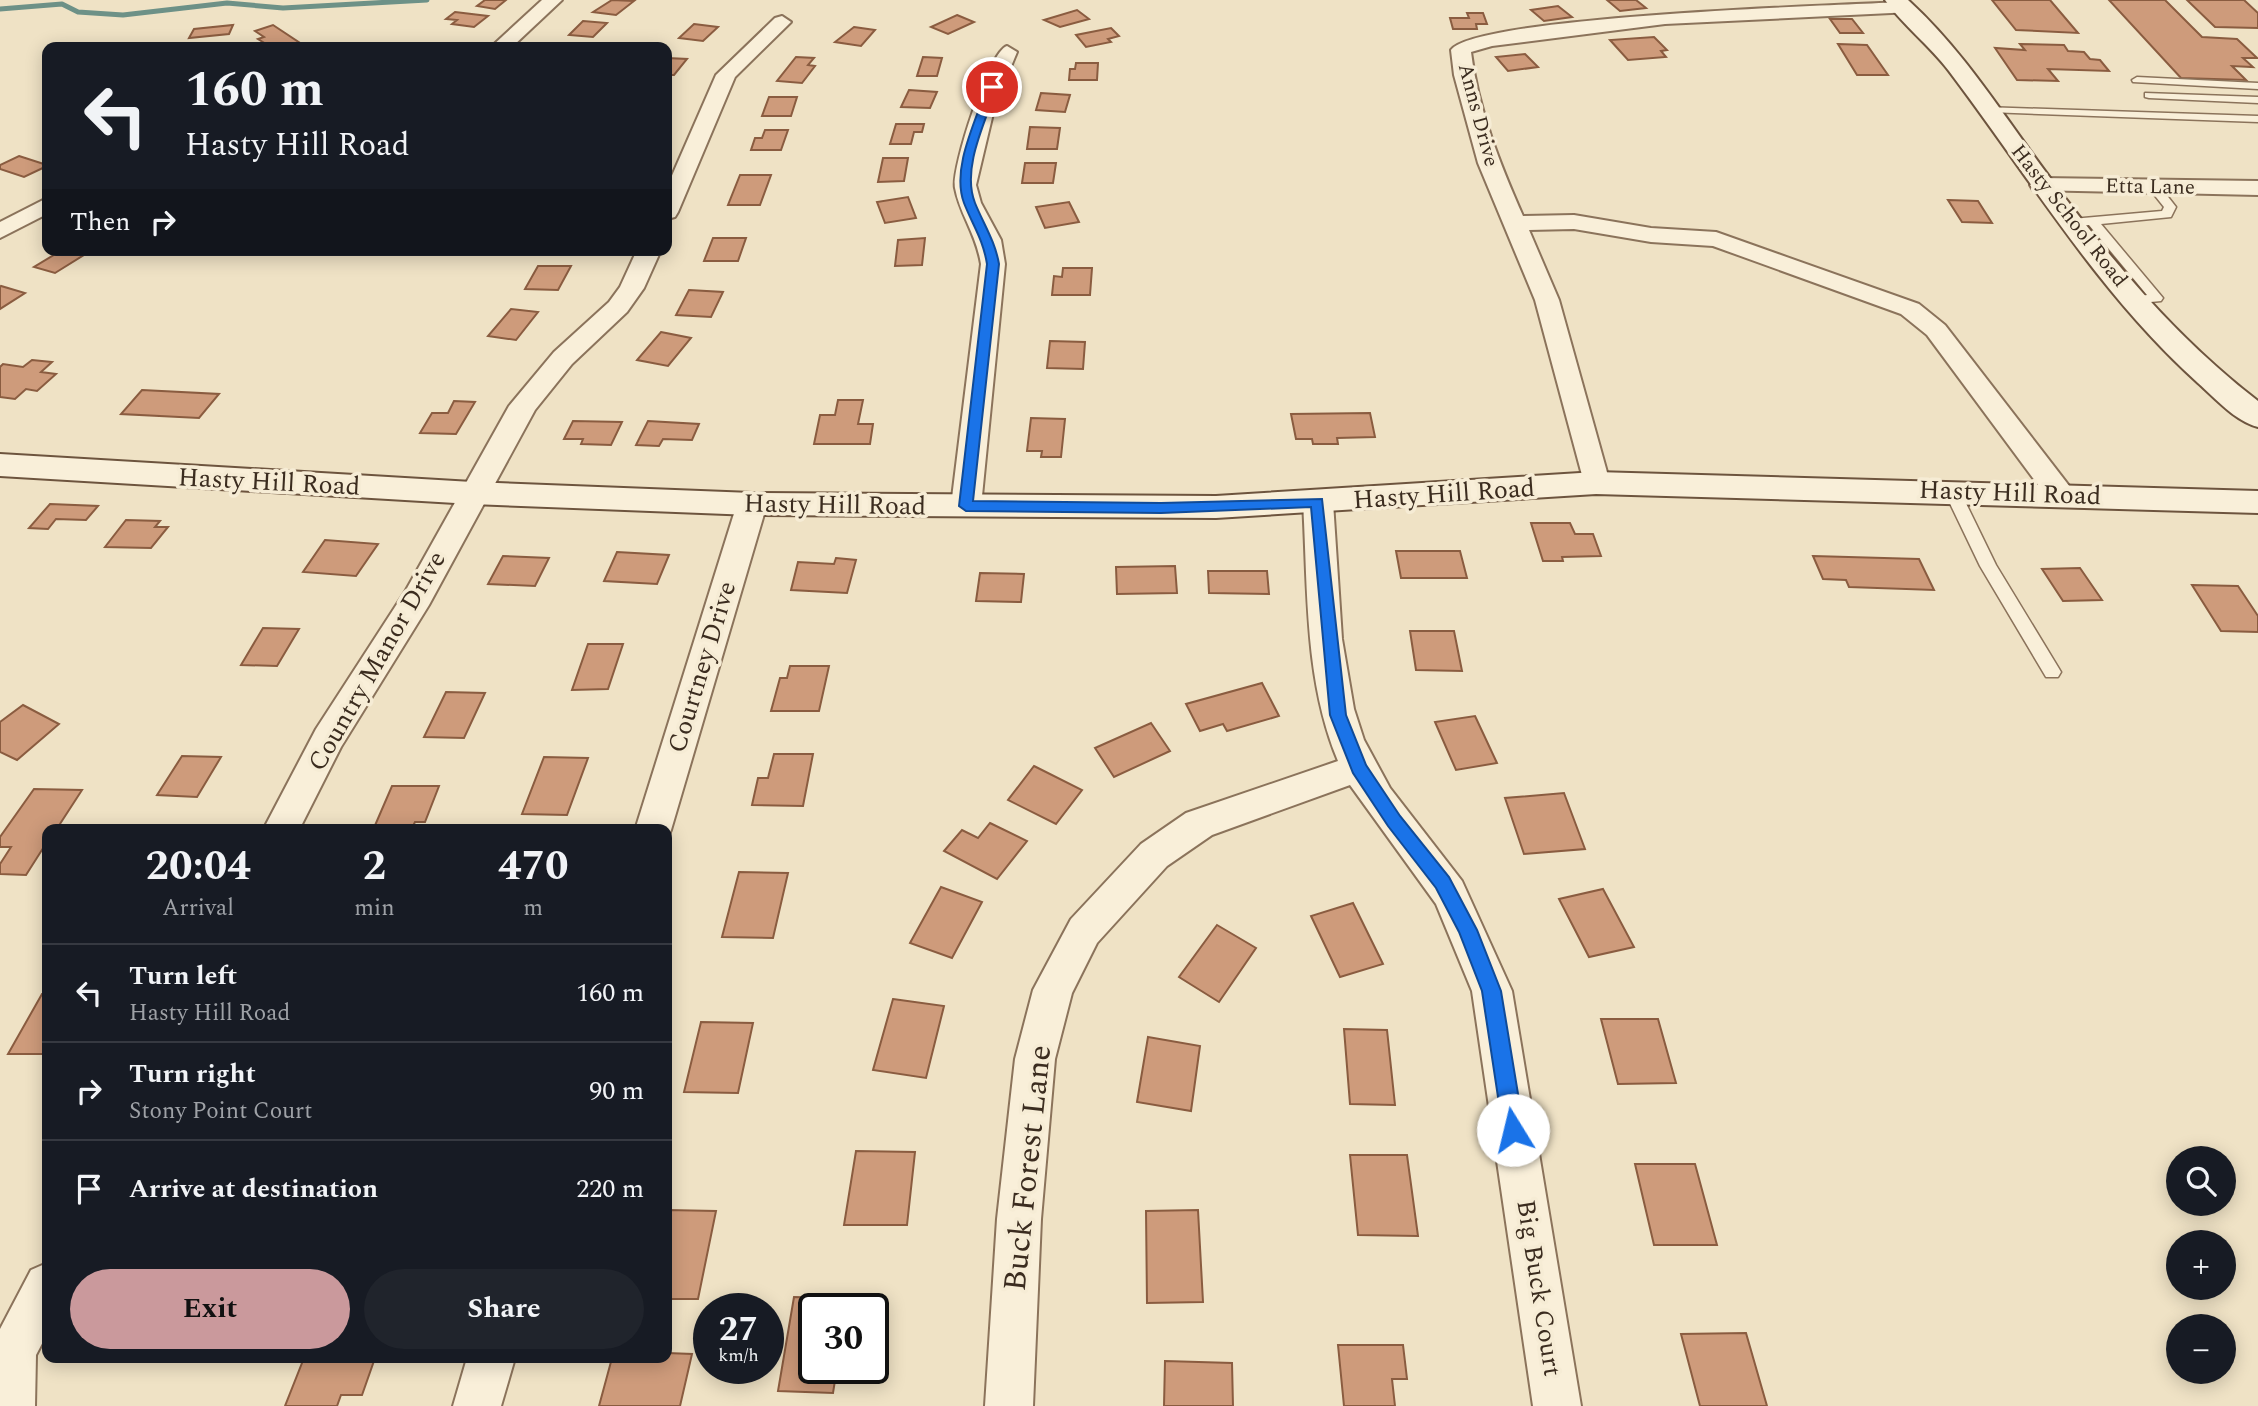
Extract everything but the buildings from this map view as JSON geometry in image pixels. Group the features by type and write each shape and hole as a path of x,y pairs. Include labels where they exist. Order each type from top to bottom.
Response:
{"street":[{"path":"507,42 553,0"},
{"name":"Hasty School Road","path":"1900,4 1941,47 2041,185 2082,222 2135,301 2234,399 2258,417"},
{"name":"Anns Drive","path":"1596,483 1547,300 1489,163 1464,75 1461,50 1467,46 1665,18 1900,4"},
{"path":"672,200 726,75 782,22"},
{"path":"966,506 993,264 989,240 970,203 965,185 985,105 1007,52"},
{"name":"Etta Lane","path":"2041,185 2258,188"},
{"path":"0,206 37,211"},
{"path":"0,232 37,211"},
{"path":"1514,223 1597,224 1651,235 1716,239 1910,309 1936,330 2060,494"},
{"name":"Country Manor Drive","path":"285,824 328,739 418,597 472,493 523,406 554,367 618,307 632,288 646,256"},
{"name":"Hasty Hill Road","path":"0,465 472,493 752,504 1161,508 1318,502 1596,483 2060,494 2258,502"},
{"name":"Big Buck Court","path":"1318,502 1338,715 1359,768 1394,821 1443,882 1468,930 1492,991 1557,1406"},
{"name":"Courtney Drive","path":"655,824 752,504"},
{"name":"Buck Forest Lane","path":"1009,1406 1019,1219 1035,1059 1053,990 1084,932 1154,855 1199,824 1359,768"},
{"path":"11,1406 13,1352 42,1296"},
{"path":"477,1406 490,1363"}],"lane":[{"path":"2168,116 2137,80 2258,86"},
{"path":"2150,94 2258,100"},
{"path":"1988,109 2258,119"},
{"path":"2082,222 2167,214 2170,207 2154,187"},
{"path":"1952,491 1988,566 2052,672"}],"waterway":[{"path":"0,9 62,4 78,12 123,15 227,3 283,8 427,0"}],"route":[{"path":"992,87 970,155 965,185 970,203 989,240 993,264 966,506 1216,508 1318,502 1330,657 1338,715 1359,768 1394,821 1443,882 1468,930 1492,991 1513,1130"}]}
